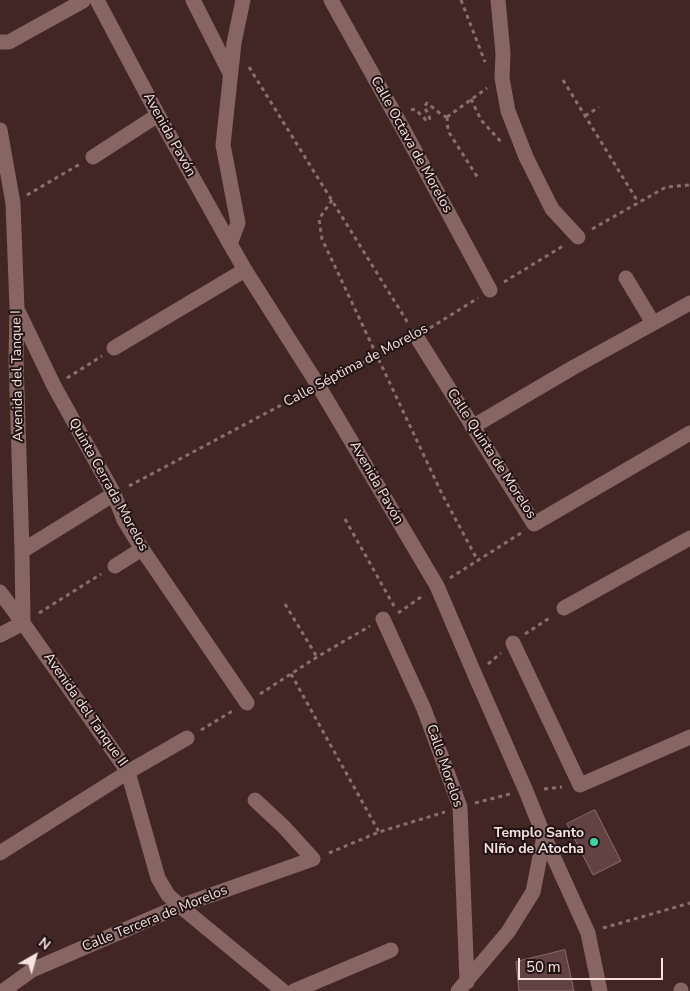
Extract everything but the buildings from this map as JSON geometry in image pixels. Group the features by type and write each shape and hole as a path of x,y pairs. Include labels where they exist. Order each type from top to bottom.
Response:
{"street":[{"path":"0,42 9,42 90,0"},
{"name":"Avenida Pavón","path":"90,0 158,115 245,270 318,385 437,586 544,836 588,932 600,991"},
{"path":"193,0 230,73"},
{"path":"230,244 238,222 223,145 234,43 244,0"},
{"name":"Calle Octava de Morelos","path":"331,0 490,290"},
{"path":"498,0 503,53 502,78 508,111 526,157 552,209 578,237"},
{"path":"93,157 158,115"},
{"name":"Avenida del Tanque I","path":"0,130 13,203 23,622"},
{"path":"114,348 245,270"},
{"path":"626,278 653,323"},
{"path":"472,427 690,302"},
{"name":"Quinta Cerrada Morelos","path":"17,309 54,386 114,494 124,520 247,703"},
{"name":"Calle Quinta de Morelos","path":"416,336 534,524 690,433"},
{"path":"22,551 114,494"},
{"path":"564,608 690,538"},
{"path":"115,566 142,549"},
{"name":"Avenida del Tanque II","path":"0,592 128,772 158,878 168,895 282,991"},
{"name":"Calle Morelos","path":"382,619 424,709 460,807 462,986"},
{"path":"0,635 23,622"},
{"path":"513,643 580,785 690,737"},
{"path":"0,852 186,738"},
{"path":"254,800 284,826 313,859"},
{"path":"462,986 508,932 532,892 544,836"},
{"name":"Calle Tercera de Morelos","path":"3,991 32,970 180,906 313,859"},
{"path":"294,991 391,950"}],"path":[{"path":"461,0 490,74 502,78"},
{"path":"234,43 416,336"},
{"path":"446,117 502,78"},
{"path":"563,80 638,202"},
{"path":"402,127 411,122 407,115 410,110 415,109 426,120 430,120 424,107 426,103 446,117"},
{"path":"585,116 599,107"},
{"path":"446,117 448,132 478,178"},
{"path":"13,203 93,157"},
{"name":"Calle Séptima de Morelos","path":"114,494 318,385 416,336 578,237 666,186 690,185"},
{"path":"332,200 319,220 322,239 442,494 478,561"},
{"path":"54,386 114,348"},
{"path":"345,519 398,613"},
{"path":"23,622 115,566"},
{"path":"285,604 317,657"},
{"path":"291,674 379,832"},
{"path":"186,738 247,703"},
{"path":"313,859 379,832 491,798 526,791 580,785"},
{"path":"588,932 690,902"}],"place":[{"name":"Templo Santo NIño de Atocha","path":"594,842"}]}
